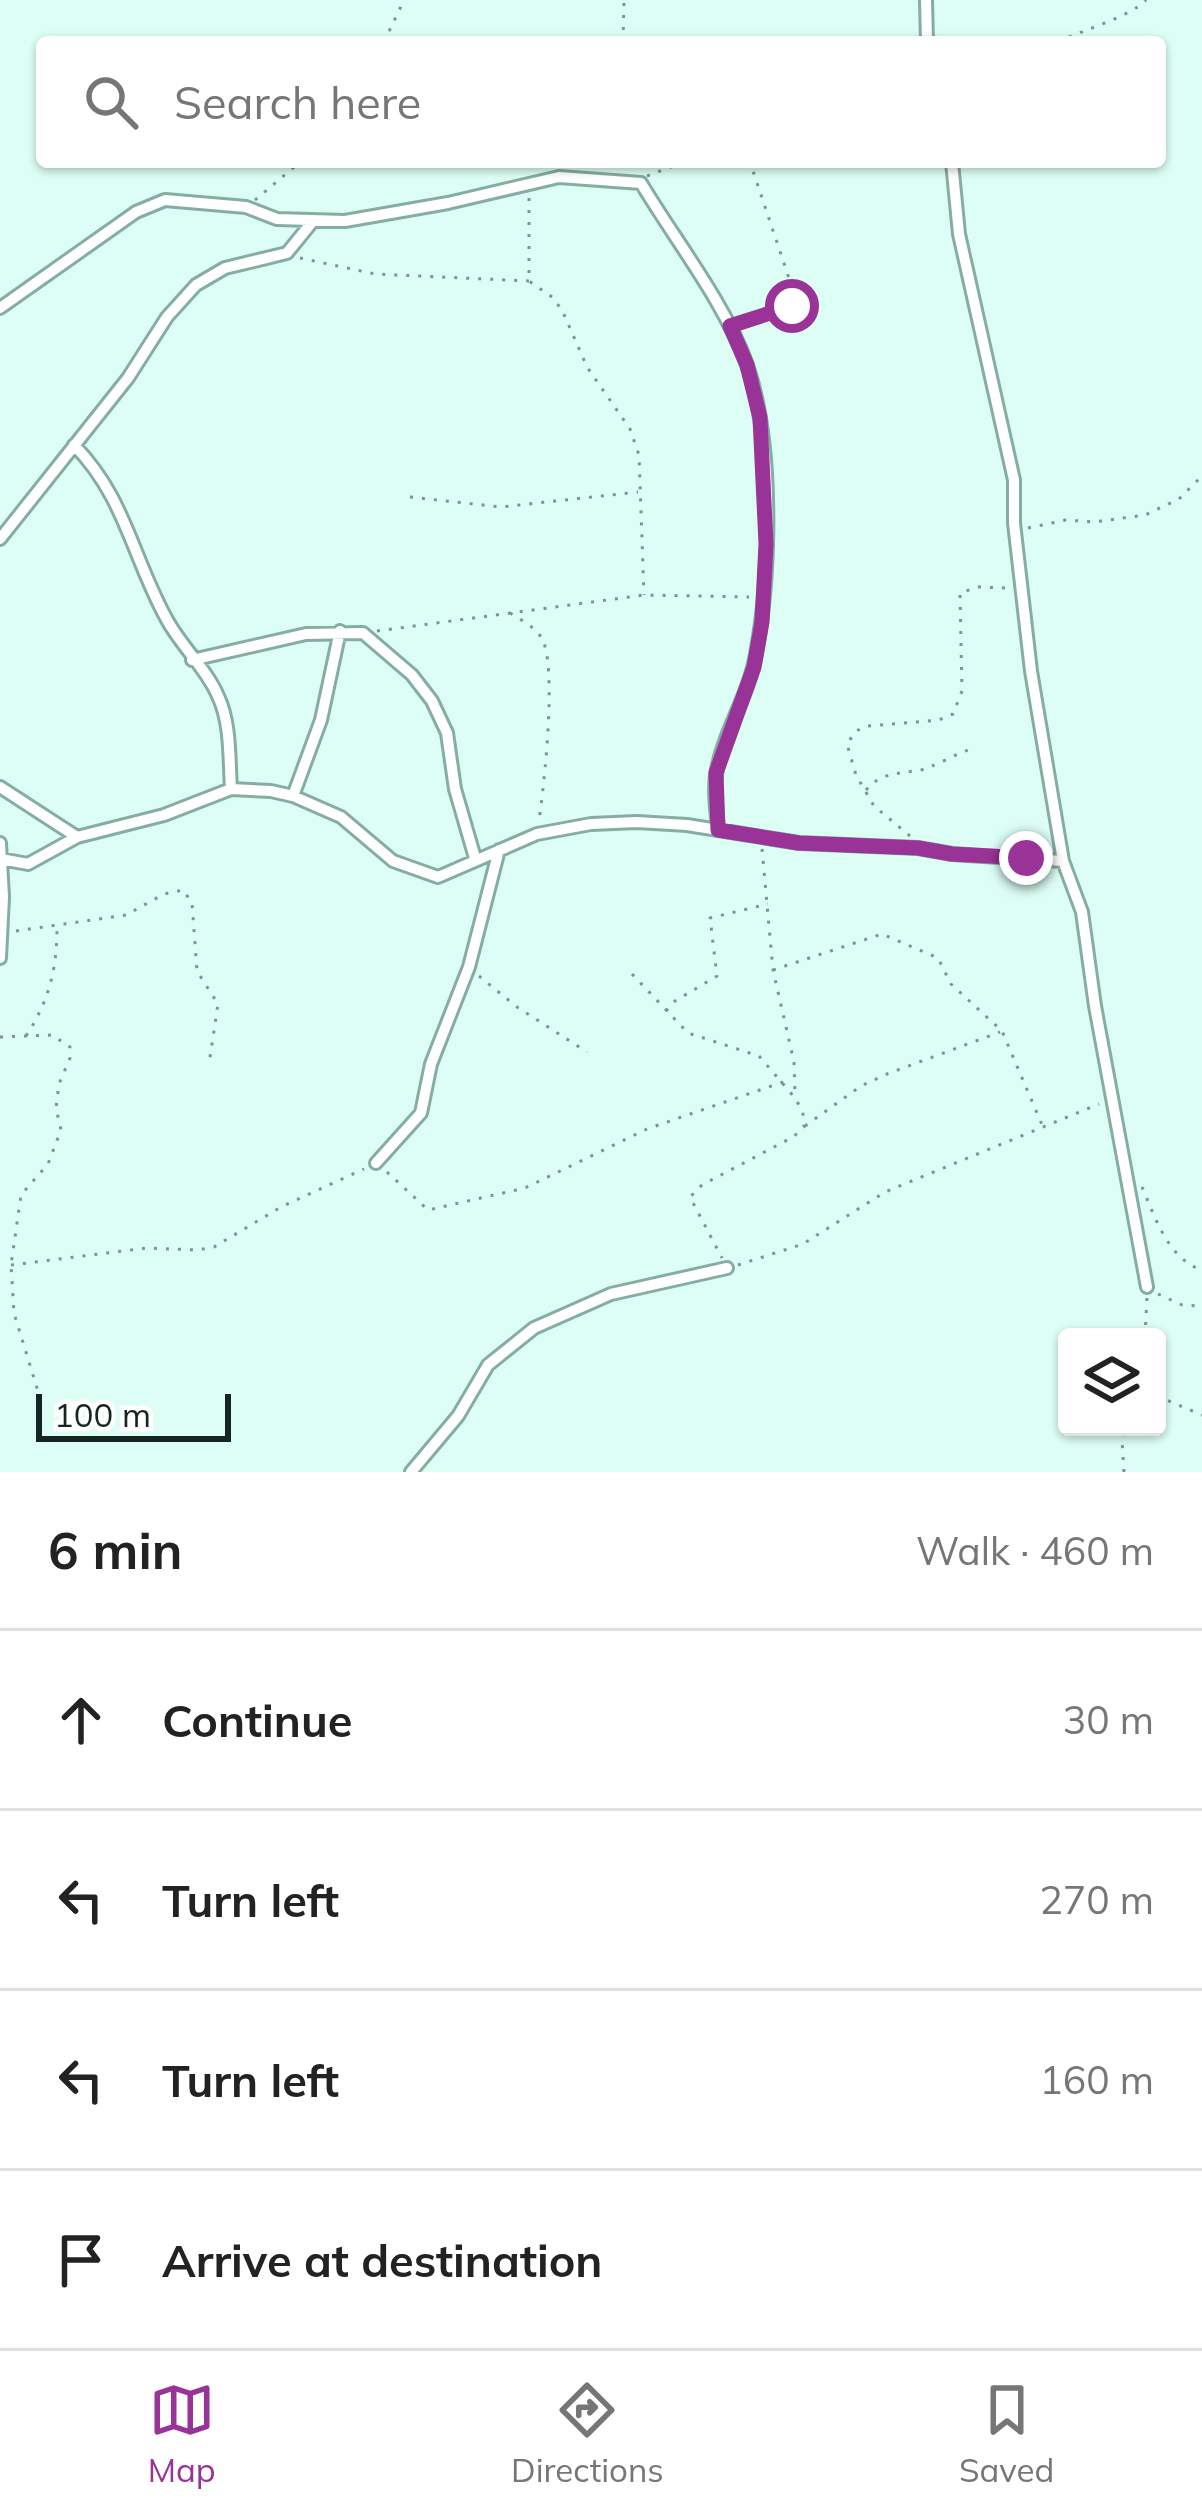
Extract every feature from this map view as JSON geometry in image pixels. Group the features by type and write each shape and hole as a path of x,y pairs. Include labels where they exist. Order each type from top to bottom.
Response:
{"street":[{"path":"926,0 927,36"},
{"path":"953,168 959,234 1014,480 1014,531 1031,670 1063,861 1082,912 1147,1288"},
{"path":"0,308 151,204 165,200 246,207 278,219 345,221 559,177 637,181 730,326 747,365 760,418 764,597 754,667 716,773 718,830"},
{"path":"0,539 196,285 225,268 287,253 313,221"},
{"path":"74,445 111,491 166,618 217,692 224,713 231,789"},
{"path":"293,796 321,720 340,631"},
{"path":"192,659 306,634 363,633 412,675 432,701 447,734 455,789 476,859"},
{"path":"0,787 77,837"},
{"path":"2,859 28,864 77,837 164,815 231,789 293,796 341,817 393,861 424,875 450,874 537,834 637,822 827,845 1063,861"},
{"path":"0,843 0,958"},
{"path":"376,1163 421,1112 431,1064 470,967 499,850"},
{"path":"411,1472 458,1416 488,1365 534,1328 598,1298 728,1268"}],"path":[{"path":"388,36 404,0"},
{"path":"623,36 624,0"},
{"path":"1071,36 1129,14 1146,0"},
{"path":"246,207 293,168"},
{"path":"637,181 669,168"},
{"path":"730,326 797,302 752,168"},
{"path":"528,184 530,281"},
{"path":"287,253 312,263 375,274 530,281 552,297 587,367 631,429 639,455 644,596"},
{"path":"1014,531 1066,520 1094,522 1145,515 1179,500 1202,476"},
{"path":"410,497 501,507 640,492"},
{"path":"918,848 906,831 881,815 865,792 847,744 856,731 882,723 939,720 953,714 962,692 960,593 978,587 1021,588"},
{"path":"363,633 644,596 764,597"},
{"path":"509,613 541,636 547,658 546,777 537,834"},
{"path":"865,792 881,777 925,769 974,748"},
{"path":"760,835 772,970 794,1062 796,1099"},
{"path":"2,932 126,915 177,889 188,894 197,970 218,1004 209,1064"},
{"path":"665,1012 717,976 710,918 768,904"},
{"path":"26,1037 52,984 58,927"},
{"path":"772,970 872,934 893,936 938,958 951,984 1002,1031 1043,1129"},
{"path":"470,967 517,1007 587,1052"},
{"path":"632,974 688,1034 759,1056 796,1099 804,1127"},
{"path":"1002,1031 861,1086 794,1137 702,1185 690,1197 691,1205 728,1268 803,1244 885,1192 1113,1098"},
{"path":"0,1036 59,1037 70,1047 56,1108 61,1130 48,1164 21,1195 11,1265 14,1313 40,1398"},
{"path":"11,1265 148,1247 214,1247 281,1207 376,1163 428,1210 525,1188 647,1129 784,1082"},
{"path":"1140,1183 1173,1249 1202,1270"},
{"path":"1145,1328 1147,1288 1182,1305 1202,1306"},
{"path":"1166,1400 1202,1415"},
{"path":"1122,1471 1124,1436"}],"route":[{"path":"792,306 730,326 747,365 760,418 766,544 754,667 716,773 718,830 799,843 1026,858"}]}
